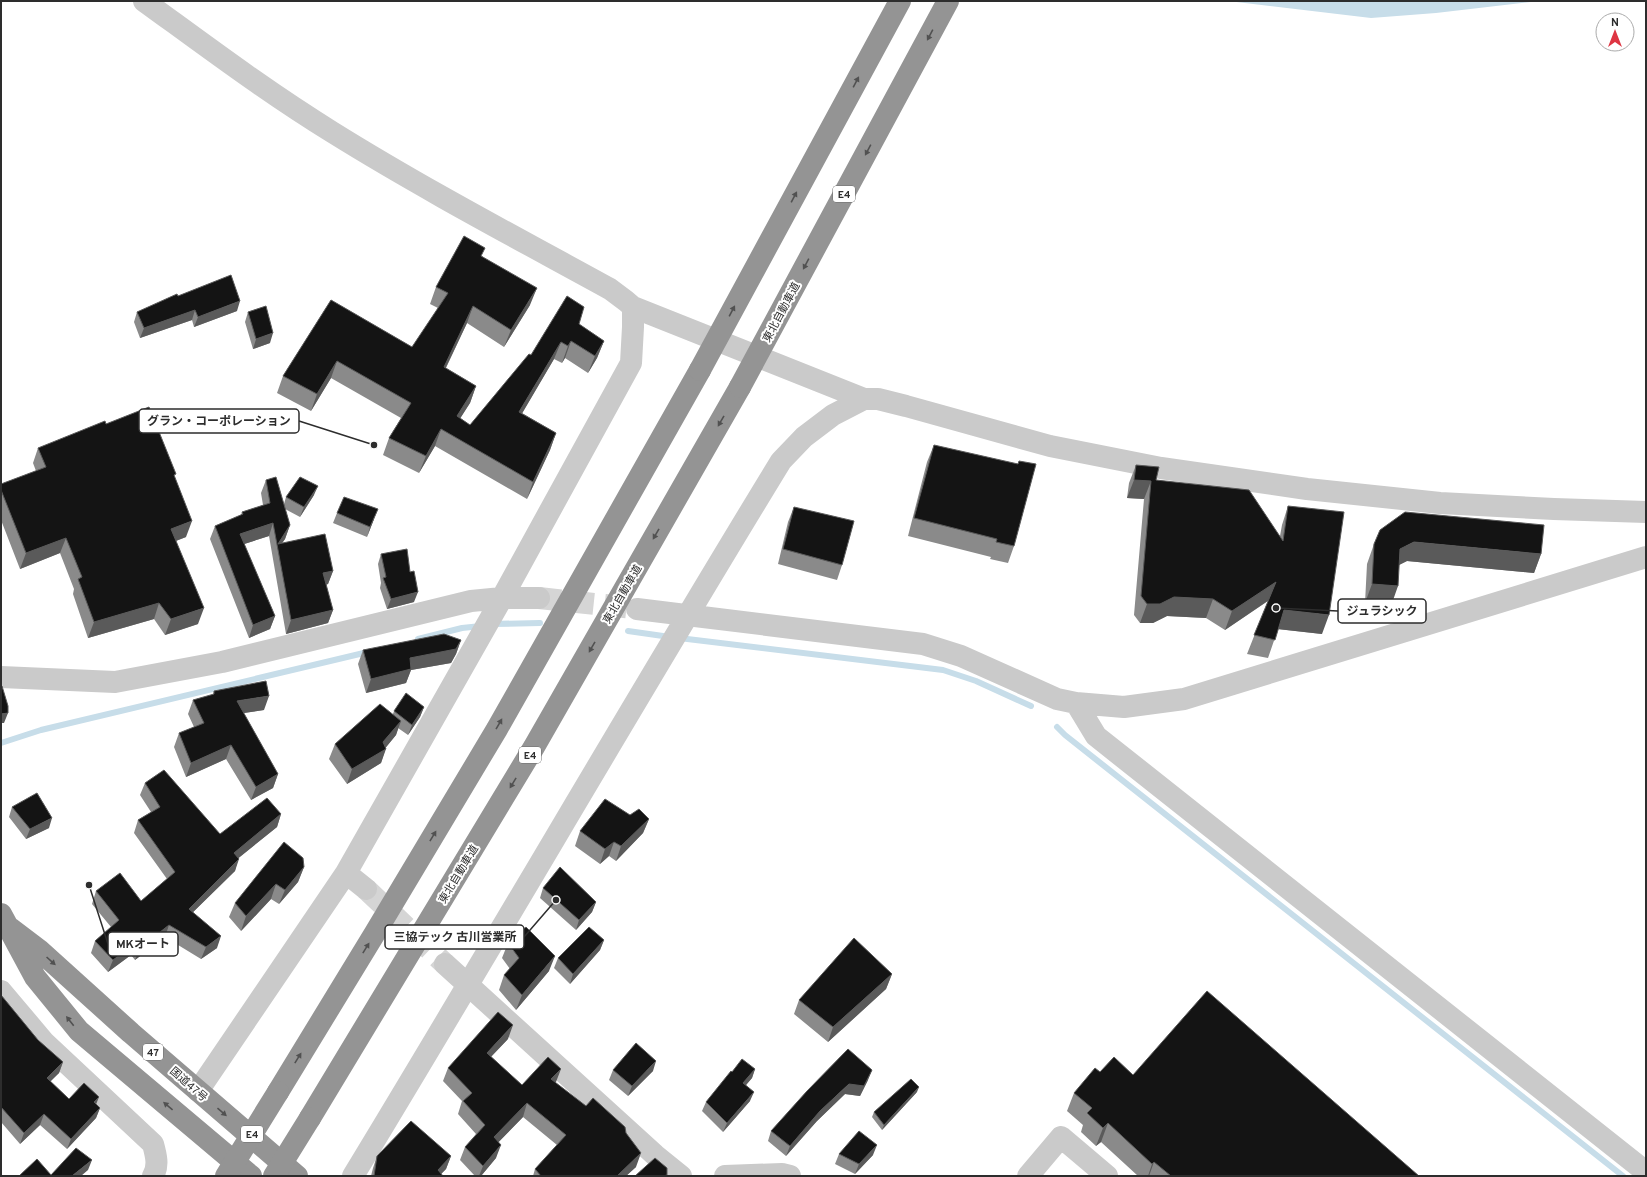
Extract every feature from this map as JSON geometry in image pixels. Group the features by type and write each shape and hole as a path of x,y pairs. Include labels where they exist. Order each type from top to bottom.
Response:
{"highway":[{"name":"E4","path":"226,1176 375,933 493,736 700,370 900,1"},
{"name":"東北自動車道","path":"274,1176 534,747 740,387 948,1"},
{"name":"国道47号","path":"4,925 39,950 198,1091 297,1176"},
{"name":"国道47号","path":"4,925 35,977 79,1031 252,1176"},
{"path":"202,1135 234,1176"}],"street":[{"path":"144,1 247,76 331,132 405,176 610,289 633,308 864,399 878,399 906,406 1050,446 1161,468 1307,489 1440,503 1554,510 1646,512"},
{"path":"198,1091 346,873 502,598 631,363 633,308"},
{"path":"353,1176 468,986 678,630 781,461 804,437 833,415 864,399"},
{"path":"637,609 678,630 923,644 962,656 1057,699 1076,703 1124,707 1184,699 1646,557"},
{"path":"1,677 115,682 222,662 471,601 502,598 539,598"},
{"path":"1076,703 1096,736 1646,1172"},
{"path":"346,873 366,889"},
{"path":"445,964 655,1155 681,1176"},
{"path":"1,991 44,1042 152,1144 157,1156 156,1170 153,1176"},
{"path":"1028,1176 1061,1137 1107,1176"},
{"path":"725,1176 782,1174 790,1176"}],"water":[{"path":"1228,1 1540,1 1436,13 1371,18"}],"building":[{"path":"464,236 485,248 481,256 537,288 511,330 473,306 444,367 476,386 457,416 470,425 529,354 531,355 567,296 584,307 579,324 604,341 595,356 571,341 568,346 561,342 519,412 556,433 533,482 441,429 426,456 389,438 411,403 337,361 317,394 283,376 331,300 412,347 448,293 436,287"},
{"path":"231,275 240,301 198,317 195,310 144,328 137,312 177,294 178,296"},
{"path":"266,306 273,333 256,339 248,312"},
{"path":"149,407 176,474 174,475 192,521 171,529 204,608 171,619 159,603 94,622 78,579 82,577 66,538 26,553 1,490 1,484 46,467 38,448 105,421 106,424"},
{"path":"934,445 1018,464 1019,461 1036,464 1014,546 996,542 997,539 914,518"},
{"path":"1136,465 1159,467 1156,480 1249,490 1283,541 1288,506 1344,512 1329,615 1284,610 1275,640 1254,635 1276,582 1232,611 1213,599 1174,597 1160,604 1147,604 1141,596 1151,481 1134,480"},
{"path":"276,477 290,525 278,544 325,534 333,571 323,573 333,610 291,620 273,523 240,534 275,616 253,625 215,526 243,514 242,512 270,503 266,480"},
{"path":"300,477 318,486 304,507 286,497"},
{"path":"344,497 378,509 370,527 337,513"},
{"path":"794,507 854,521 842,565 783,549"},
{"path":"1405,512 1544,525 1541,554 1414,542 1400,549 1398,586 1372,584 1374,544 1380,530"},
{"path":"407,549 410,572 414,571 418,592 391,599 383,578 386,577 381,554"},
{"path":"444,634 461,640 456,649 410,658 411,669 371,679 363,650"},
{"path":"266,681 269,696 237,701 278,774 256,787 231,745 191,763 179,733 204,723 193,700 214,694 214,691"},
{"path":"1,686 8,706 8,713 1,714"},
{"path":"406,693 424,707 412,725 394,711"},
{"path":"380,704 401,721 383,742 386,749 352,769 335,744"},
{"path":"164,770 220,834 267,798 281,814 234,853 239,859 189,909 221,936 206,947 169,925 140,948 136,943 113,960 95,941 119,920 96,891 120,873 141,901 175,872 138,820 160,807 145,783"},
{"path":"37,793 52,818 30,829 12,807"},
{"path":"605,799 630,815 639,809 649,819 621,846 614,842 605,849 580,831"},
{"path":"284,842 303,858 304,867 285,890 276,884 246,916 235,903"},
{"path":"560,867 596,902 579,920 543,888"},
{"path":"526,927 555,956 522,995 504,975 519,958 508,943"},
{"path":"589,927 604,940 573,974 558,958"},
{"path":"854,938 892,974 833,1027 799,1000"},
{"path":"1207,991 1419,1176 1171,1176 1154,1162 1152,1164 1108,1123 1103,1128 1087,1113 1092,1108 1074,1093 1095,1068 1100,1072 1114,1057 1133,1075"},
{"path":"1,995 38,1040 63,1062 47,1078 69,1099 84,1083 99,1097 94,1102 100,1108 71,1139 44,1114 24,1133 1,1107"},
{"path":"498,1012 513,1025 487,1053 522,1085 548,1057 561,1069 551,1079 586,1106 593,1098 625,1127 626,1133 641,1153 617,1176 541,1176 535,1169 566,1135 527,1103 494,1137 501,1145 483,1166 465,1147 485,1125 463,1101 472,1093 448,1068"},
{"path":"636,1043 656,1061 632,1086 613,1070"},
{"path":"848,1049 872,1070 864,1086 849,1084 820,1111 790,1146 771,1131"},
{"path":"742,1059 755,1069 743,1083 754,1092 727,1123 706,1102"},
{"path":"911,1079 919,1087 884,1125 874,1112"},
{"path":"411,1121 451,1156 438,1170 443,1176 374,1176 377,1156"},
{"path":"859,1131 877,1145 859,1164 839,1154"},
{"path":"76,1148 92,1160 72,1176 19,1176 37,1159 51,1175"},
{"path":"655,1158 667,1168 667,1175 635,1176"}],"waterway":[{"path":"492,624 540,623"},
{"path":"418,639 462,628 481,626"},
{"path":"628,631 670,637"},
{"path":"679,638 943,670 976,681 1031,706"},
{"path":"1,743 41,730 368,652"},
{"path":"1057,727 1065,735 1623,1176"}],"tunnel":[{"path":"539,598 633,608"},
{"path":"366,889 445,964"}],"place":[{"name":"グラン・コーポレーション","path":"374,445"},
{"name":"ジュラシック","path":"1276,608"},
{"name":"MKオート","path":"89,885"},
{"name":"三協テック 古川営業所","path":"556,900"}]}
